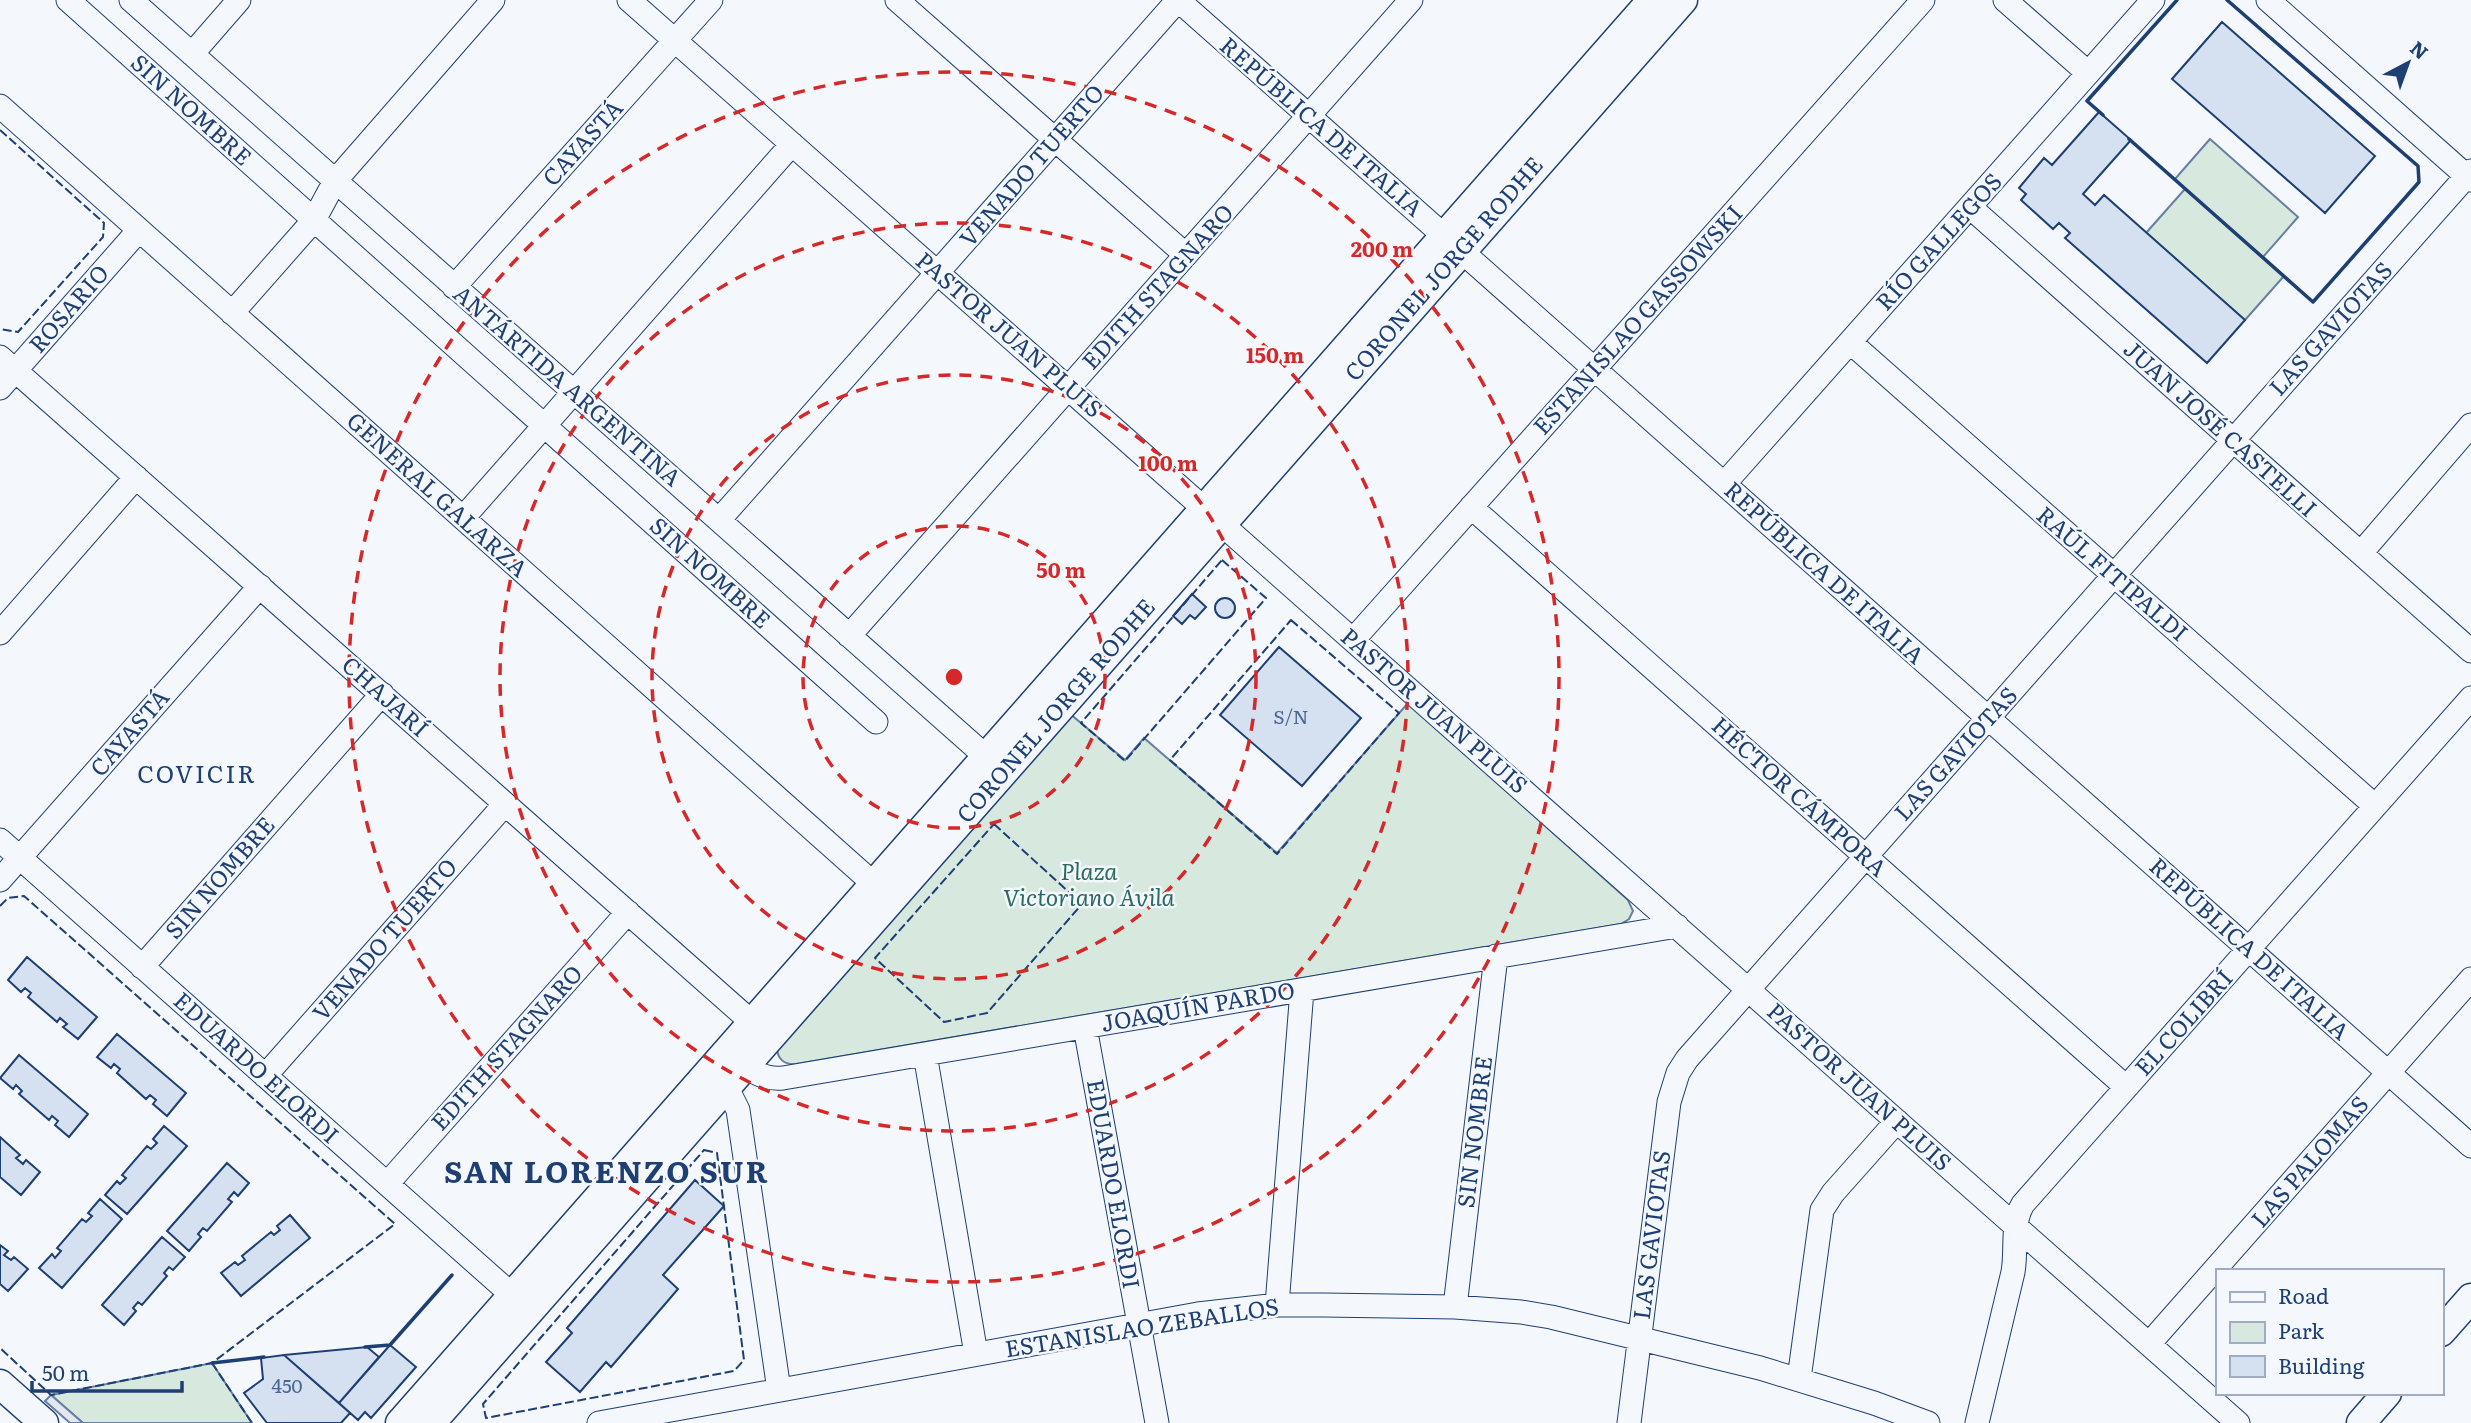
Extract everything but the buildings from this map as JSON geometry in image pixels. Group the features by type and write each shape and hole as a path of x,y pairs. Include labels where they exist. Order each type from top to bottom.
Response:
{"main road":[{"name":"CORONEL JORGE RODHE","path":"1453,243 1652,0"},
{"name":"CORONEL JORGE RODHE","path":"413,1421 716,1081 1453,243 1683,0"},
{"name":"CORONEL JORGE RODHE","path":"761,1030 874,884 994,764"},
{"name":"CORONEL JORGE RODHE","path":"413,1421 512,1295 716,1081"},
{"path":"2443,1330 2471,1298"},
{"path":"0,1384 44,1423"},
{"path":"2361,1423 2385,1395"}],"street":[{"name":"SIN NOMBRE","path":"68,0 876,722"},
{"name":"ANTÁRTIDA ARGENTINA","path":"131,0 994,764"},
{"path":"192,54 239,0"},
{"path":"232,313 314,220 335,181 493,0"},
{"name":"PASTOR JUAN PLUIS","path":"629,0 2238,1423"},
{"name":"CAYASTÁ","path":"454,286 711,0"},
{"path":"897,0 1186,256"},
{"name":"VENADO TUERTO","path":"719,520 1178,0"},
{"name":"REPÚBLICA DE ITALIA","path":"1178,0 2471,1146"},
{"name":"EDITH STAGNARO","path":"849,636 1411,0"},
{"name":"ESTANISLAO GASSOWSKI","path":"1353,640 1923,0"},
{"path":"2005,0 2088,73"},
{"name":"RÍO GALLEGOS","path":"1724,484 2153,0"},
{"path":"2268,0 2470,176"},
{"name":"GENERAL GALARZA","path":"0,106 874,884"},
{"path":"463,518 792,144"},
{"name":"LAS GAVIOTAS","path":"1629,1423 1672,1087 1686,1059 2470,176"},
{"name":"JUAN JOSÉ CASTELLI","path":"1970,207 2471,650"},
{"name":"ROSARIO","path":"0,388 8,363 139,230"},
{"name":"RAÚL FITIPALDI","path":"1850,342 2375,806"},
{"name":"CHAJARÍ","path":"8,363 761,1030"},
{"path":"2361,553 2471,425"},
{"path":"0,633 136,477"},
{"name":"HÉCTOR CÁMPORA","path":"1471,507 2126,1087"},
{"name":"CAYASTÁ","path":"0,880 260,586"},
{"name":"SIN NOMBRE","path":"142,967 382,694"},
{"name":"EL COLIBRÍ","path":"2015,1226 2023,1204 2471,698"},
{"name":"VENADO TUERTO","path":"265,1076 505,804"},
{"name":"EDUARDO ELORDI","path":"0,840 512,1295"},
{"name":"EDITH STAGNARO","path":"387,1184 628,912"},
{"name":"JOAQUÍN PARDO","path":"736,1058 763,1077 783,1079 1676,926"},
{"name":"SIN NOMBRE","path":"1455,1307 1496,956"},
{"name":"LAS PALOMAS","path":"2149,1344 2471,979"},
{"path":"1277,1305 1302,990"},
{"name":"EDUARDO ELORDI","path":"1085,1027 1157,1423"},
{"path":"925,1054 976,1354"},
{"path":"716,1081 734,1098 739,1116 779,1390"},
{"path":"1799,1378 1822,1210 1833,1193 1897,1121"},
{"path":"1977,1423 2012,1272 2016,1248 2015,1226"},
{"name":"ESTANISLAO ZEBALLOS","path":"600,1423 670,1417 779,1390 1198,1314 1277,1305 1455,1307 1521,1311 1799,1378 1928,1423"}],"green space":[{"path":"2210,139 2298,217 2263,257 2284,276 2245,320 2146,233 2185,189 2175,179"},
{"name":"Plaza Victoriano Ávila","path":"1408,703 1628,900 1633,911 1629,919 1621,924 796,1064 780,1058 777,1047 1069,713 1125,760 1144,738 1277,853"},
{"path":"212,1363 252,1423 83,1423 51,1395"}],"shaded area":[{"path":"51,1395 83,1423 70,1423 45,1401"}],"fence":[{"path":"0,130 104,223 103,237 18,332 0,329"},
{"path":"1222,560 1266,598 1125,761 1081,723 1222,560"},
{"path":"1291,620 1399,713 1277,854 1170,760 1291,620"},
{"path":"994,824 1082,904 987,1013 944,1022 875,958 994,824"},
{"path":"0,906 8,898 24,896 395,1224 212,1363 51,1395 0,1348"},
{"path":"704,1150 717,1153 744,1360 734,1371 486,1418 483,1404 704,1150"},
{"path":"212,1363 252,1423"}],"wall":[{"path":"2103,115 2087,101 2177,0"},
{"path":"2129,139 2313,302 2419,182 2418,166 2227,0"},
{"path":"365,1347 390,1345 452,1275"},
{"path":"212,1363 264,1357"}],"district":[{"name":"COVICIR","path":"197,775"},
{"name":"SAN LORENZO SUR","path":"607,1173"}]}
